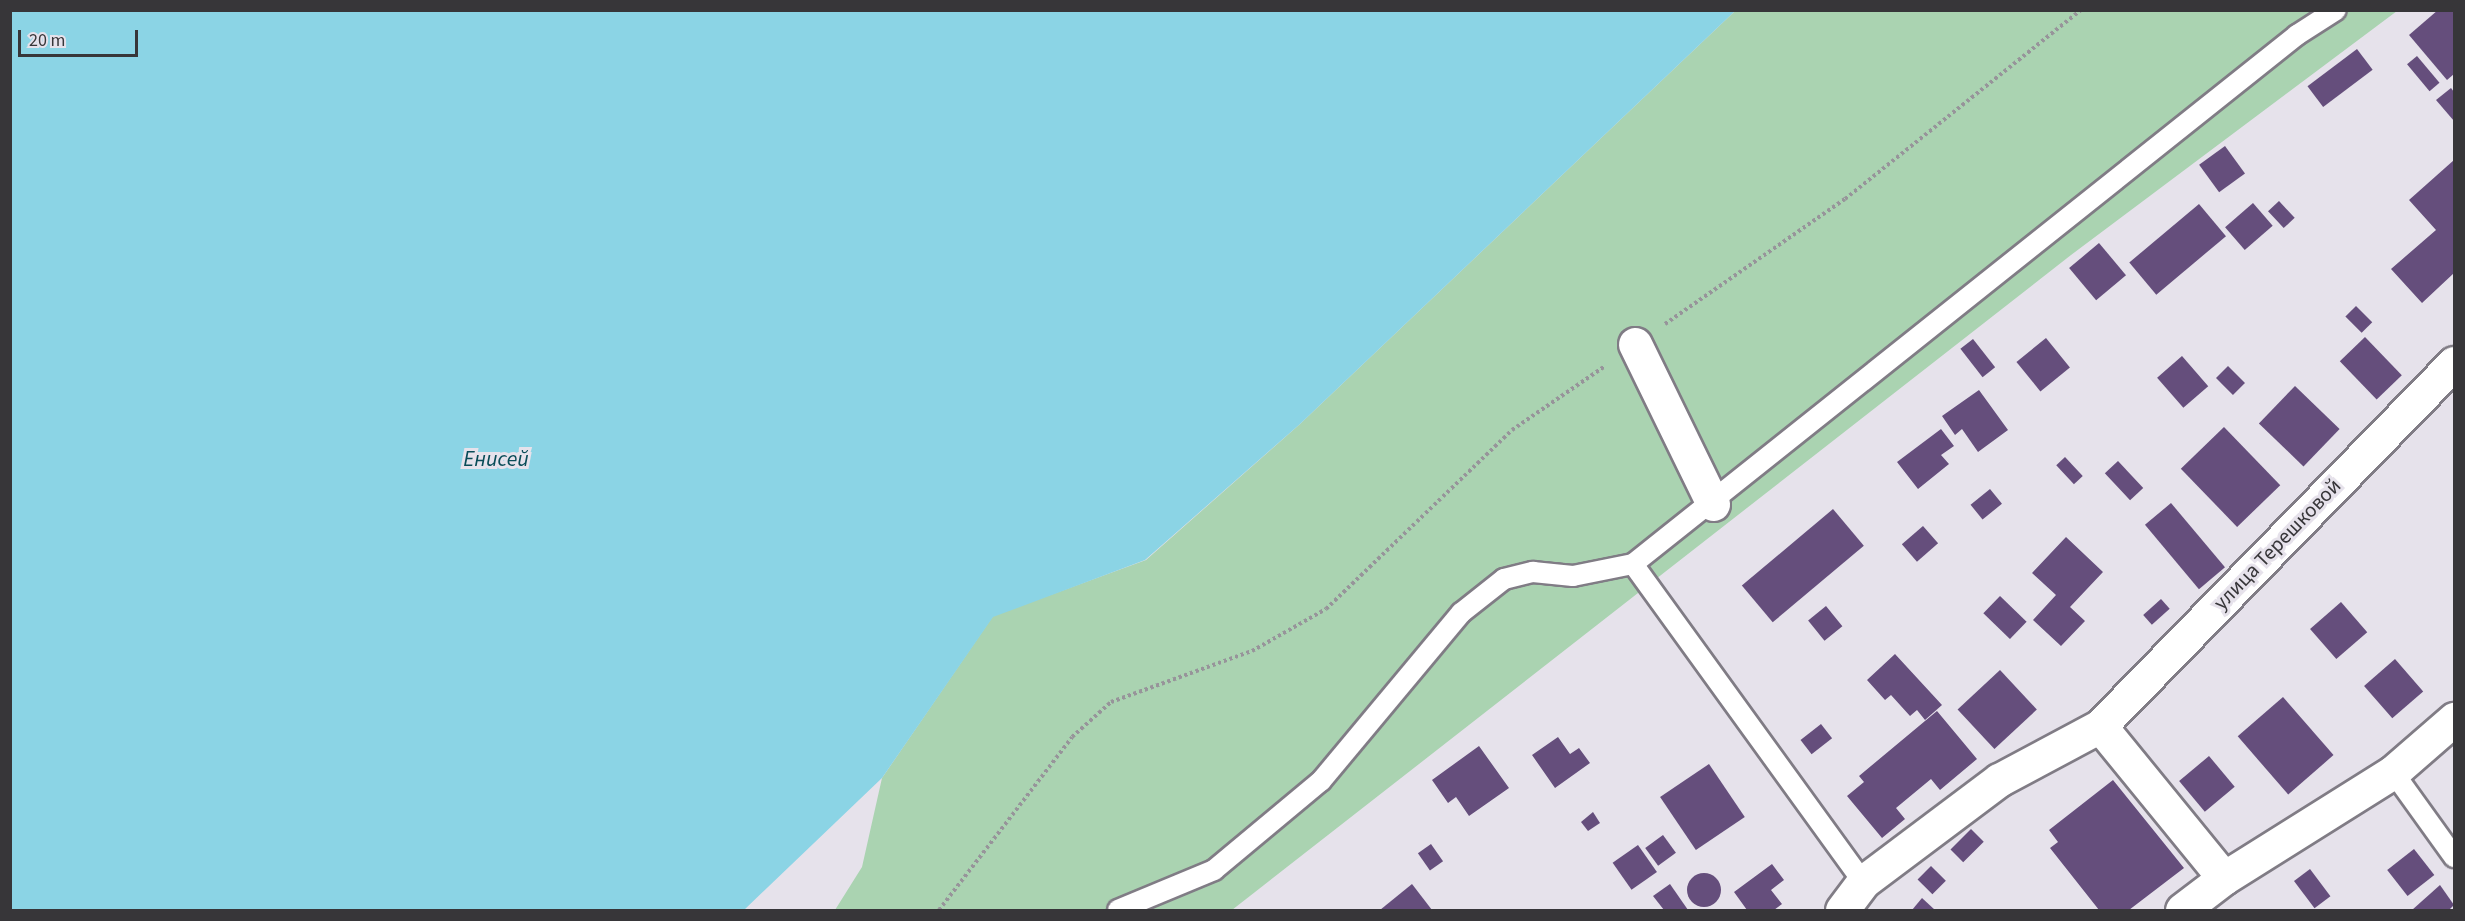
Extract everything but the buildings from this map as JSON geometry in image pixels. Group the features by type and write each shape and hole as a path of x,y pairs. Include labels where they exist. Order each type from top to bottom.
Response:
{"street":[{"path":"1635,344 1713,504"},
{"name":"улица Терешковой","path":"1842,910 1863,882 1999,780 2100,726 2454,363"},
{"path":"2182,910 2224,878 2393,772 2454,719"},
{"path":"2100,726 2224,878"}],"lane":[{"path":"1118,910 1214,870 1321,781 1461,613 1504,579 1533,572 1573,576 1633,564 1713,504 2288,42 2336,10"},
{"path":"1633,564 1863,882"},
{"path":"2393,772 2454,857"}],"path":[{"path":"939,910 1072,737 1111,702 1252,651 1326,609 1512,430 1845,199 2081,10"}],"green space":[{"path":"1735,11 2397,11 2071,255 1232,910 835,910 862,867 882,778 993,616 1146,560 1300,424"}],"water":[{"name":"Енисей","path":"10,11 1735,11 1300,424 1145,560 993,617 882,778 744,910 11,910"}]}
